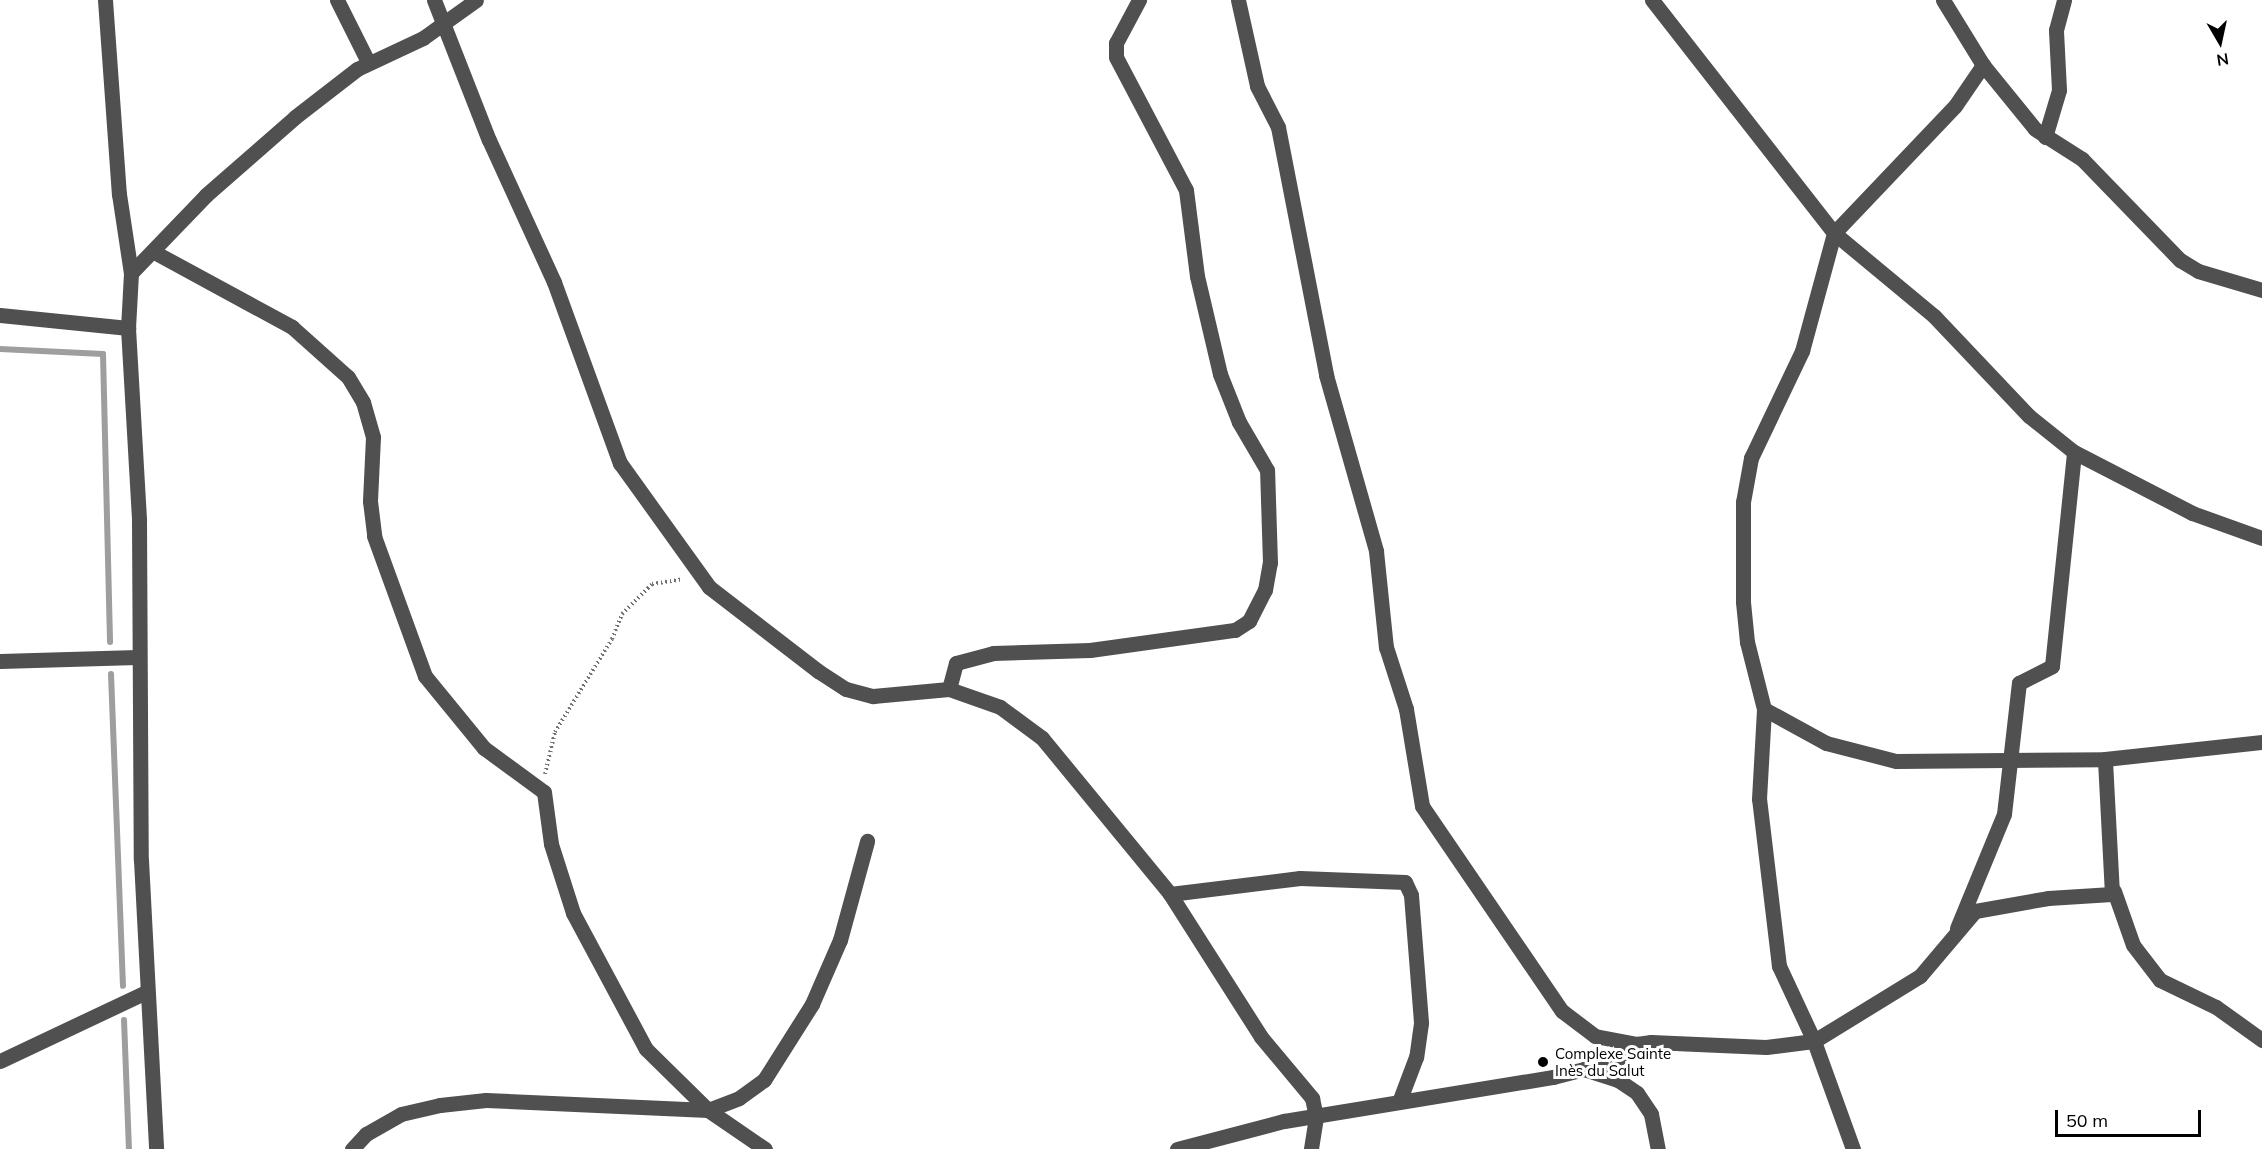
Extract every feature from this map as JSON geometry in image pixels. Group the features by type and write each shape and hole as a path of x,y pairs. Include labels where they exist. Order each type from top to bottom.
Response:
{"street":[{"path":"105,0 119,194 131,273 128,328 139,521 137,657 146,992 156,1149"},
{"path":"337,0 368,63"},
{"path":"434,0 489,140 554,282 620,463 709,587 846,689 873,696 949,689 1000,707 1042,738 1170,894 1266,1045 1312,1098 1316,1117 1311,1149"},
{"path":"131,273 246,158 368,63 444,24 476,0"},
{"path":"949,689 956,663 971,657 1123,646 1235,630 1249,621 1265,590 1271,488 1267,470 1239,422 1220,374 1197,276 1186,190 1116,57 1116,43 1139,0"},
{"path":"1238,0 1257,86 1278,127 1326,375 1376,551 1386,647 1406,709 1422,806 1562,1011 1595,1036 1637,1044 1791,1046 1814,1041 1920,975 1957,928 1976,911 2000,904 2107,897 2114,891"},
{"path":"1652,0 1834,233 1934,316 2029,416 2074,452 2192,513 2262,538"},
{"path":"1944,0 1983,65 2016,109 2045,137 2082,159 2180,260 2198,272 2262,290"},
{"path":"2045,137 2059,90 2056,30 2064,0"},
{"path":"1853,1149 1814,1041 1779,966 1771,912 1769,855 1759,799 1764,709 1747,642 1743,502 1751,458 1802,351 1834,233 1954,106 1983,65"},
{"path":"154,252 292,327 348,377 363,402 373,437 370,501 374,536 425,676 459,723 484,748 544,792 551,844 567,898 616,996 646,1049 708,1110 765,1149"},
{"path":"0,315 128,328"},
{"path":"1957,928 2004,814 2013,761 2019,683 2052,666 2074,452"},
{"path":"0,661 137,657"},
{"path":"1764,709 1826,743 1896,761 2105,759 2262,742"},
{"path":"2105,759 2114,891 2133,945 2160,980 2216,1007 2262,1040"},
{"path":"352,1149 366,1134 401,1114 440,1105 486,1100 708,1110 739,1098 764,1080 812,1004 840,940 867,841"},
{"path":"1170,894 1300,878 1405,882 1412,895 1421,1023 1416,1057 1399,1102"},
{"path":"0,1061 146,992"},
{"path":"1177,1149 1222,1134 1584,1069 1615,1061 1637,1044"},
{"path":"1584,1069 1618,1080 1637,1093 1651,1114 1658,1149"}],"path":[{"path":"544,792 545,765 555,732 612,639 622,614 652,584 668,578 709,587"}],"waterway":[{"path":"0,349 103,354 110,642"},
{"path":"111,674 123,986"},
{"path":"124,1020 129,1149"}],"place":[{"name":"Complexe Sainte Inès du Salut","path":"1543,1062"}]}
